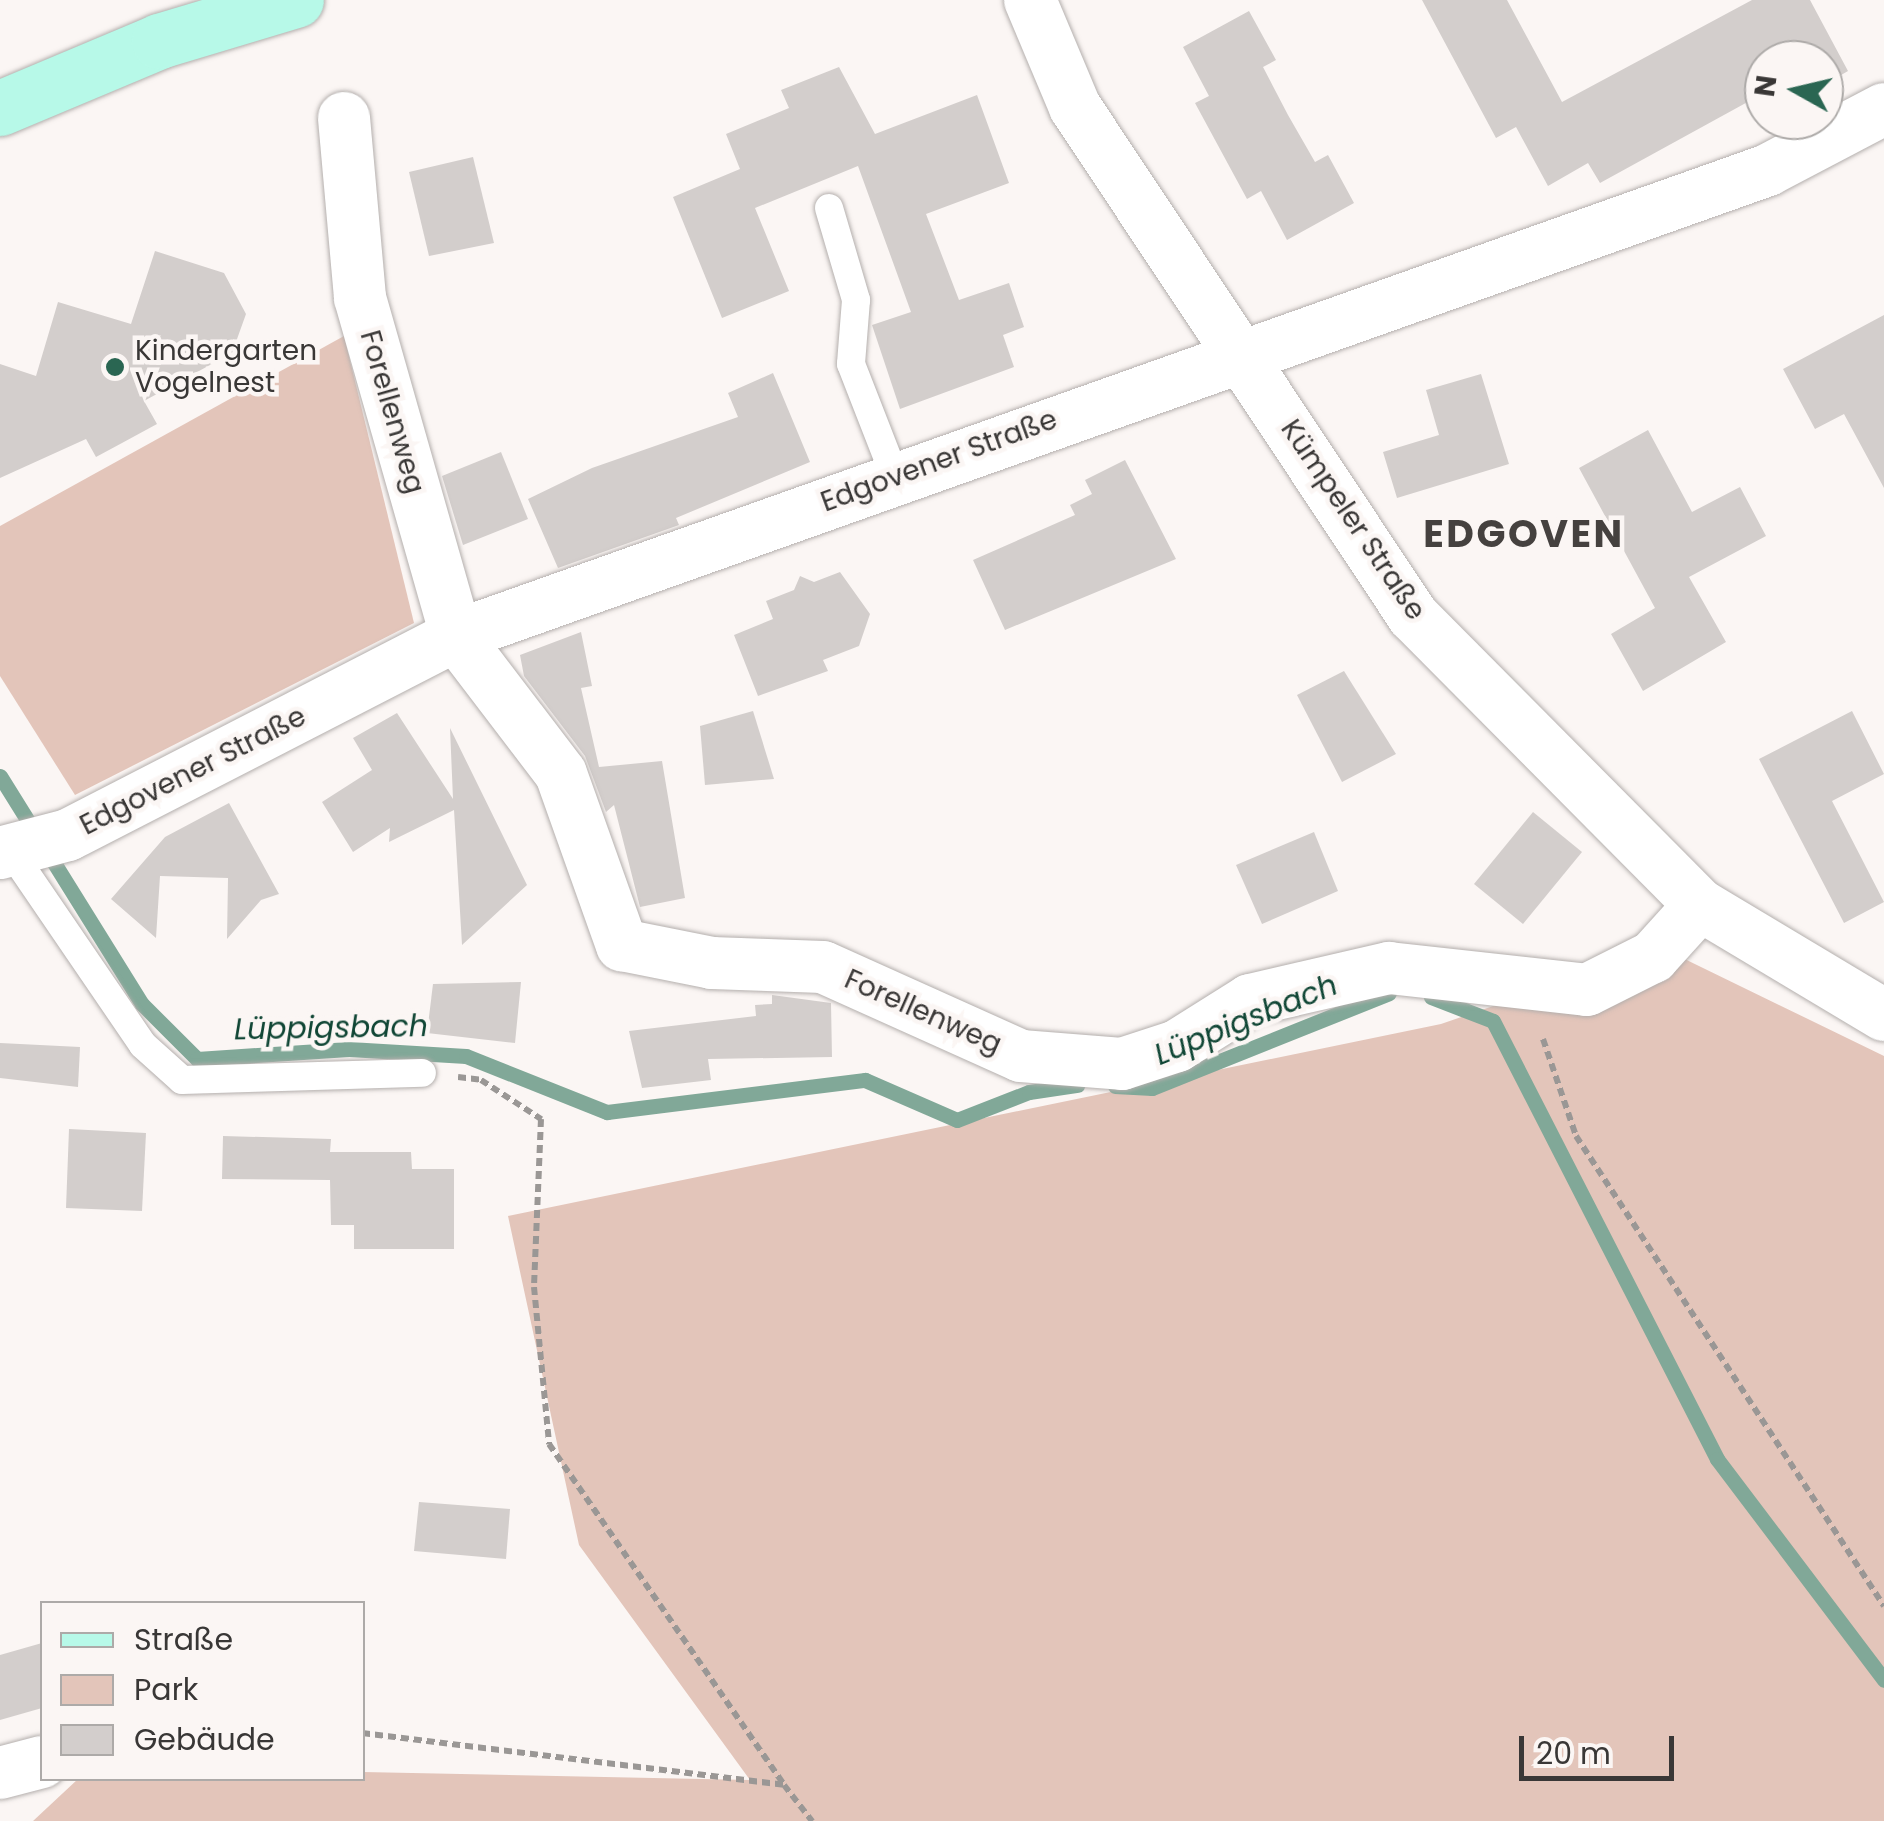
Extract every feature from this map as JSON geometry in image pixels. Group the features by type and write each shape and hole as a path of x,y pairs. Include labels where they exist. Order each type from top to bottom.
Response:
{"main road":[{"path":"0,108 159,41 296,0"}],"street":[{"name":"Kümpeler Straße","path":"1030,0 1076,107 1414,616 1700,905 1884,1015"},
{"name":"Edgovener Straße","path":"6,853 68,835 456,636 1241,351 1768,170 1884,109"},
{"name":"Forellenweg","path":"344,118 360,298 456,636 561,774 622,945 712,963 824,967 1021,1056 1122,1064 1178,1046 1250,1000 1389,968 1587,990 1654,957 1700,905"},
{"path":"0,1773 40,1763"}],"lane":[{"path":"829,208 856,300 851,364 895,477"},
{"name":"Edgovener Straße","path":"6,853 143,1045 182,1080 422,1072"}],"path":[{"path":"1524,986 1576,1136 1884,1606"},
{"path":"422,1072 480,1080 541,1118 534,1287 549,1444 812,1821"},
{"path":"365,1734 784,1785"}],"green space":[{"path":"344,336 414,623 75,795 0,676 0,526"},
{"path":"1662,948 1884,1056 1884,1821 33,1821 76,1781 365,1781 365,1772 750,1780 579,1545 508,1216 1441,1024"}],"building":[{"path":"1422,0 1507,0 1562,102 1752,0 1810,0 1831,40 1744,40 1744,104 1600,183 1588,163 1548,186 1516,127 1496,138"},
{"path":"1249,11 1276,60 1263,67 1288,115 1315,162 1328,155 1354,203 1287,240 1261,191 1247,199 1195,103 1209,96 1183,47"},
{"path":"839,67 875,134 977,95 1009,183 926,214 959,300 1009,283 1024,327 1003,335 1014,367 900,409 872,325 911,312 858,166 755,208 789,291 722,318 673,197 740,169 726,134 789,108 781,90"},
{"path":"473,157 494,243 429,256 409,172"},
{"name":"Kindergarten Vogelnest","path":"155,251 224,273 246,314 232,353 144,401 157,424 122,443 96,457 86,439 0,478 0,364 36,376 58,302 131,324"},
{"path":"1884,315 1884,488 1844,414 1815,429 1783,369"},
{"path":"773,373 810,462 676,518 679,525 558,568 528,499 592,468 738,417 728,393"},
{"path":"1481,374 1509,464 1397,498 1383,452 1439,435 1426,390"},
{"path":"1648,430 1692,512 1740,487 1766,536 1689,577 1726,642 1643,691 1611,634 1655,608 1579,468"},
{"path":"501,452 528,519 463,545 442,476"},
{"path":"1125,460 1176,559 1005,630 973,560 1075,515 1070,505 1092,494 1085,480"},
{"path":"840,572 870,614 859,646 823,660 828,671 758,696 734,635 773,619 766,601 794,590 800,576 814,582"},
{"path":"581,632 592,686 581,688 599,767 662,761 685,898 640,907 614,805 606,812 585,756 524,676 520,655"},
{"path":"1344,671 1396,754 1342,782 1297,695"},
{"path":"753,711 774,779 705,785 700,726"},
{"path":"1852,711 1884,774 1832,801 1884,902 1844,923 1759,759"},
{"path":"397,713 453,799 450,728 527,885 462,945 454,810 389,842 390,828 353,852 322,802 372,770 353,738"},
{"path":"229,803 279,894 261,900 227,939 228,878 160,876 156,938 111,899 165,837"},
{"path":"1533,812 1582,852 1523,924 1474,884"},
{"path":"1314,832 1338,891 1262,924 1236,865"},
{"path":"521,982 515,1043 427,1033 433,984"},
{"path":"772,995 831,1003 832,1057 708,1059 711,1080 642,1088 629,1031 756,1016 755,1005 772,1004"},
{"path":"0,1043 80,1047 78,1087 0,1078"},
{"path":"69,1129 146,1133 142,1211 66,1208"},
{"path":"223,1136 331,1139 330,1152 411,1152 412,1169 454,1169 454,1249 354,1249 354,1225 331,1225 330,1180 222,1179"},
{"path":"419,1502 510,1509 506,1559 414,1551"},
{"path":"40,1644 40,1709 0,1720 0,1655"}],"waterway":[{"name":"Lüppigsbach","path":"0,776 142,1004 197,1059 349,1049 466,1056 607,1112 865,1080 957,1120 1029,1092 1077,1085"},
{"name":"Lüppigsbach","path":"1115,1086 1152,1088 1389,993"},
{"name":"Lüppigsbach","path":"1431,997 1493,1021 1717,1459 1884,1680"}],"place":[{"name":"Kindergarten Vogelnest","path":"115,367"}],"district":[{"name":"EDGOVEN","path":"1524,534"}]}
